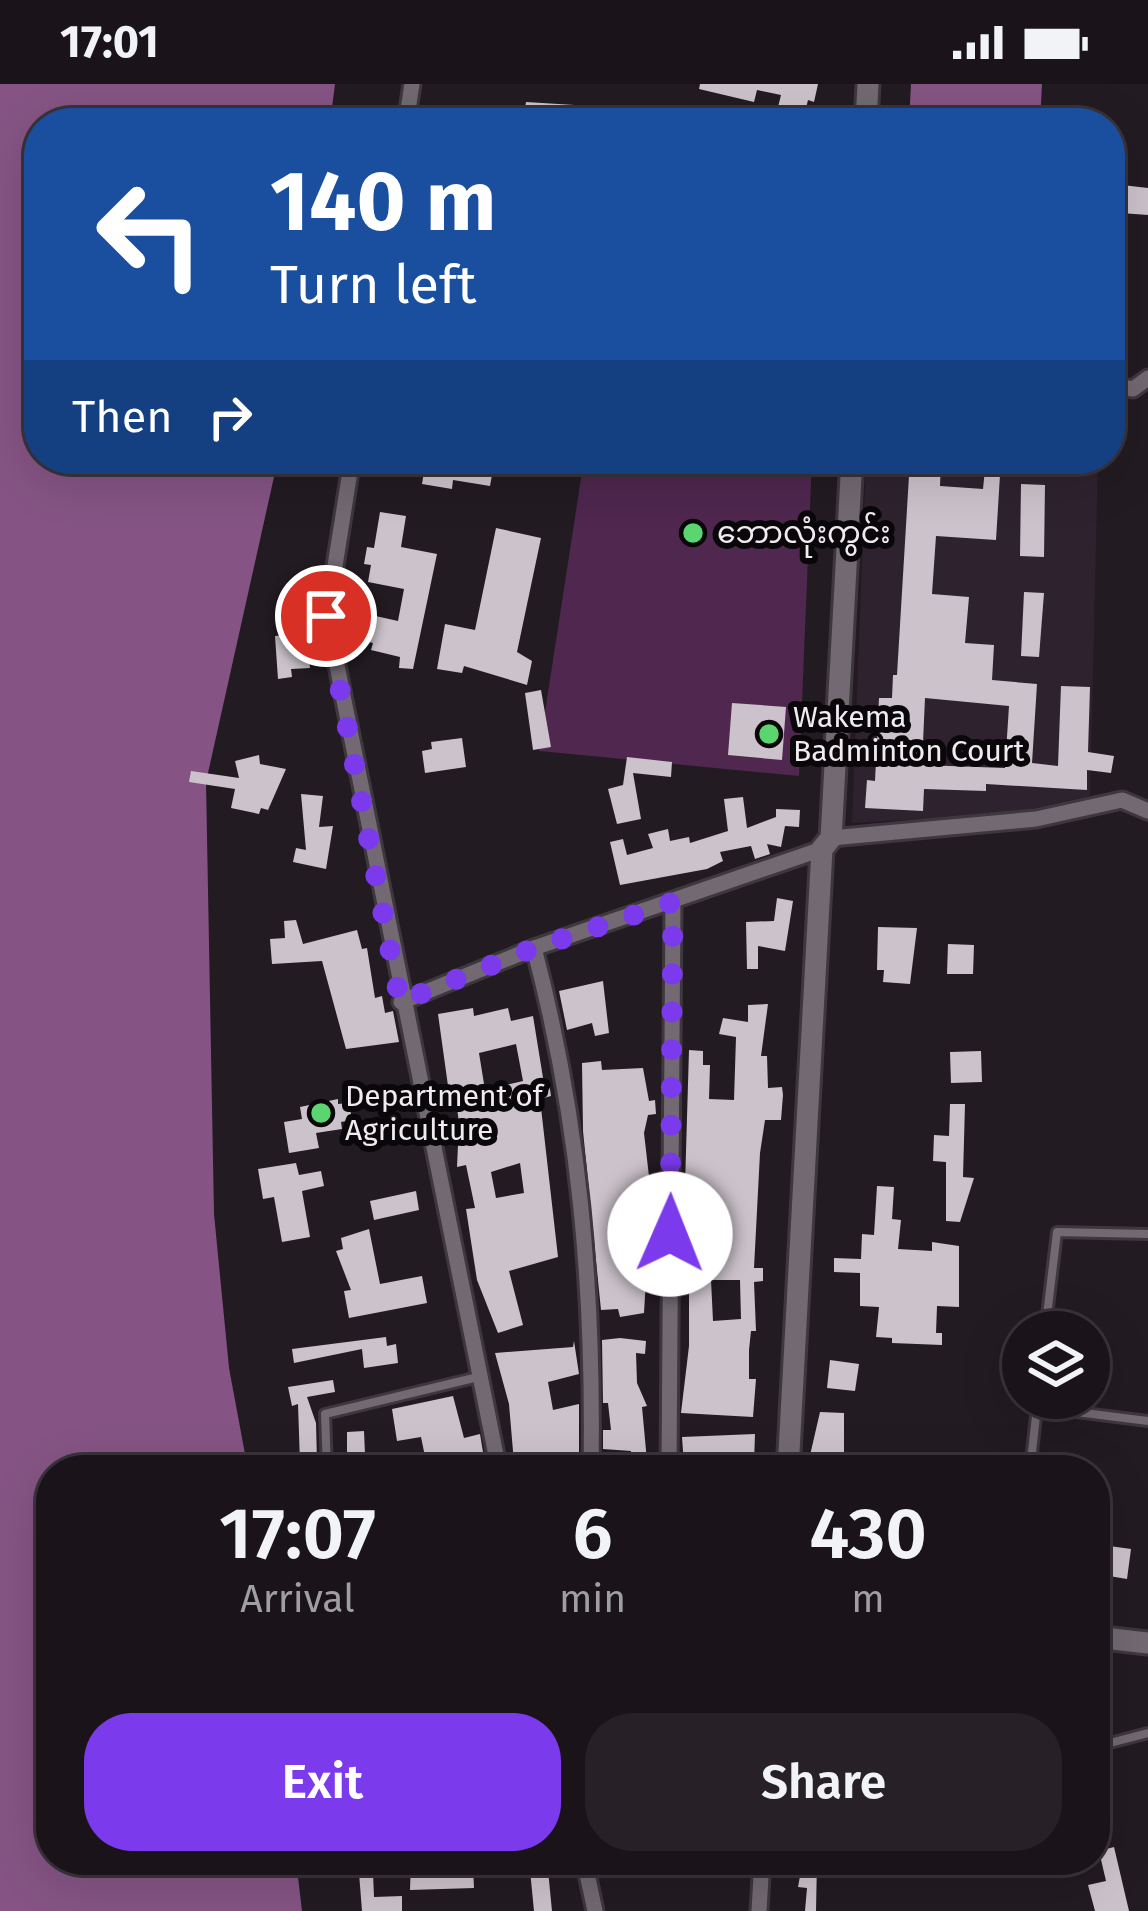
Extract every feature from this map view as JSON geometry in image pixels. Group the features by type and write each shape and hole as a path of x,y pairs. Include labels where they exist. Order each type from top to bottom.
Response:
{"street":[{"path":"350,474 326,616 400,1002 496,1455"},
{"path":"789,1455 851,474"},
{"path":"400,1002 534,948 673,902 826,843 1036,819 1122,800 1148,811"},
{"path":"669,1455 673,902"},
{"path":"534,948 564,1062 588,1273 593,1319 591,1455"},
{"path":"1110,1638 1148,1642"},
{"path":"588,1875 596,1911"},
{"path":"759,1911 761,1875"}],"lane":[{"path":"1048,1311 1057,1232 1148,1234"},
{"path":"326,1455 325,1414 478,1377"},
{"path":"1110,1414 1148,1421"},
{"path":"1032,1455 1035,1419"},
{"path":"1110,1743 1148,1733"}],"shaded area":[{"path":"0,84 335,84 332,108 24,108 24,474 275,474 206,782 214,1214 229,1368 245,1455 36,1455 36,1875 298,1875 302,1911 0,1911"},
{"path":"911,84 1042,84 1041,108 910,108"},
{"path":"582,474 811,474 799,776 539,751"},
{"path":"865,474 1098,474 1090,796 1009,814 852,823"}],"building":[{"path":"700,84 818,84 814,102 808,100 806,108 778,107 781,95 757,90 754,102 699,89"},
{"path":"526,102 623,108 525,108"},
{"path":"1125,185 1148,188 1148,215 1125,213"},
{"path":"424,474 492,474 490,486 453,480 452,489 422,484"},
{"path":"909,474 940,474 940,486 983,489 984,474 1000,474 996,540 936,536 932,594 969,597 965,643 994,645 992,680 1037,684 1032,763 1058,766 1061,686 1090,687 1088,752 1114,756 1111,773 1087,770 1087,790 986,784 986,791 924,789 923,811 865,808 867,780 875,781 879,698 892,698 893,675 897,675","holes":["925,698 1009,706 1005,768 922,765"]},
{"path":"1021,484 1045,485 1044,557 1020,556"},
{"path":"380,512 406,516 401,547 437,554 413,669 399,668 400,657 371,650 373,643 347,637 353,611 398,621 404,589 368,582 371,565 364,564 367,547 374,548"},
{"path":"496,528 541,538 517,652 532,661 527,685 464,666 462,673 437,669 445,624 475,630"},
{"path":"1024,592 1044,593 1039,657 1021,656"},
{"path":"307,633 310,668 291,669 292,677 278,679 275,636"},
{"path":"541,690 551,747 533,750 525,693"},
{"path":"732,703 786,707 782,760 728,755"},
{"path":"462,738 466,767 425,773 422,751 432,749 431,742"},
{"path":"259,755 260,764 286,769 268,810 261,808 259,814 231,808 235,789 189,782 191,771 239,778 235,761"},
{"path":"627,757 672,762 671,777 633,773 641,819 617,824 608,789 623,785"},
{"path":"301,794 323,796 319,827 333,826 326,869 293,862 296,848 306,850"},
{"path":"743,797 747,828 776,817 776,809 800,810 799,827 785,826 781,847 767,844 770,854 755,859 751,846 720,852 723,861 707,869 620,885 610,842 623,839 627,855 653,848 648,834 668,829 670,841 689,837 690,843 728,831 724,799"},
{"path":"777,898 793,901 785,951 758,946 758,969 747,969 746,922 774,921"},
{"path":"296,920 303,944 357,930 362,949 367,948 375,998 382,996 385,1013 393,1011 399,1042 346,1049 322,961 272,964 270,939 285,938 284,921"},
{"path":"878,927 917,928 910,984 883,982 884,970 877,970"},
{"path":"948,944 974,945 973,974 947,974"},
{"path":"603,981 609,1033 595,1036 592,1023 567,1030 559,991"},
{"path":"768,1004 761,1056 767,1056 768,1088 782,1087 783,1095 781,1120 765,1120 760,1153 754,1268 763,1268 763,1281 754,1282 756,1331 751,1331 749,1350 749,1379 756,1379 753,1417 681,1413 689,1346 689,1253 683,1253 689,1050 703,1051 703,1065 710,1065 709,1099 734,1100 736,1037 719,1034 723,1018 748,1022 748,1005","holes":["711,1280 740,1280 741,1319 713,1321"]},
{"path":"473,1008 474,1016 508,1008 511,1021 533,1016 544,1084 549,1083 551,1096 540,1099 558,1257 509,1271 523,1325 498,1333 477,1280 466,1209 475,1208 466,1165 457,1167 459,1123 455,1092 449,1093 438,1014","holes":["516,1044 523,1081 485,1090 479,1053","520,1163 524,1193 496,1198 491,1172"]},
{"path":"981,1051 982,1082 951,1083 950,1052"},
{"path":"601,1061 602,1070 643,1068 649,1101 655,1100 656,1114 648,1115 644,1133 651,1194 644,1313 620,1317 618,1309 601,1310 583,1131 582,1063"},
{"path":"338,1099 338,1104 349,1103 352,1120 341,1122 342,1129 316,1133 319,1148 289,1153 284,1122 302,1119 300,1107"},
{"path":"950,1104 965,1104 963,1177 974,1178 960,1222 946,1221 946,1162 933,1161 934,1135 949,1136"},
{"path":"296,1163 299,1175 321,1171 324,1186 302,1191 310,1237 282,1242 274,1197 263,1199 258,1169"},
{"path":"877,1186 894,1187 892,1219 901,1220 898,1249 932,1251 932,1242 959,1246 959,1307 937,1306 936,1333 942,1333 942,1345 892,1343 892,1338 876,1337 879,1307 860,1306 860,1273 834,1272 834,1258 861,1259 862,1234 874,1235"},
{"path":"416,1191 419,1210 374,1220 370,1201"},
{"path":"369,1229 380,1284 422,1276 427,1303 349,1318 344,1291 351,1290 336,1251 343,1249 341,1238"},
{"path":"386,1337 387,1346 396,1344 398,1363 364,1368 362,1349 294,1363 292,1349"},
{"path":"602,1340 646,1341 645,1354 636,1353 637,1383 647,1406 642,1407 646,1455 603,1449 603,1430 611,1430 608,1403 603,1403"},
{"path":"574,1341 579,1374 548,1382 553,1410 579,1404 579,1455 513,1455 509,1404 495,1353 573,1347"},
{"path":"830,1360 859,1364 855,1391 827,1388"},
{"path":"333,1380 335,1392 307,1397 316,1423 317,1455 300,1455 298,1404 292,1406 288,1387"},
{"path":"453,1396 464,1438 480,1434 483,1452 425,1455 421,1437 397,1441 392,1409"},
{"path":"820,1412 844,1413 844,1455 810,1455"},
{"path":"364,1431 365,1454 387,1455 335,1455 347,1454 347,1432"},
{"path":"755,1434 754,1455 683,1455 682,1437"},
{"path":"1110,1546 1131,1549 1127,1579 1110,1576"},
{"path":"1114,1847 1129,1911 1095,1911 1088,1885 1106,1881 1105,1875 1110,1875 1110,1848"},
{"path":"359,1875 373,1875 374,1897 402,1896 402,1911 362,1911"},
{"path":"411,1875 473,1875 474,1888 410,1890"},
{"path":"530,1875 548,1875 552,1911 534,1911"},
{"path":"800,1875 817,1875 816,1911 805,1911 807,1888 798,1887"}],"place":[{"name":"ဘောလုံးကွင်း","path":"693,533"},
{"name":"Wakema Badminton Court","path":"769,734"},
{"name":"Department of Agriculture","path":"321,1113"}],"route":[{"path":"326,616 400,1002 534,948 673,902 670,1234"}]}
